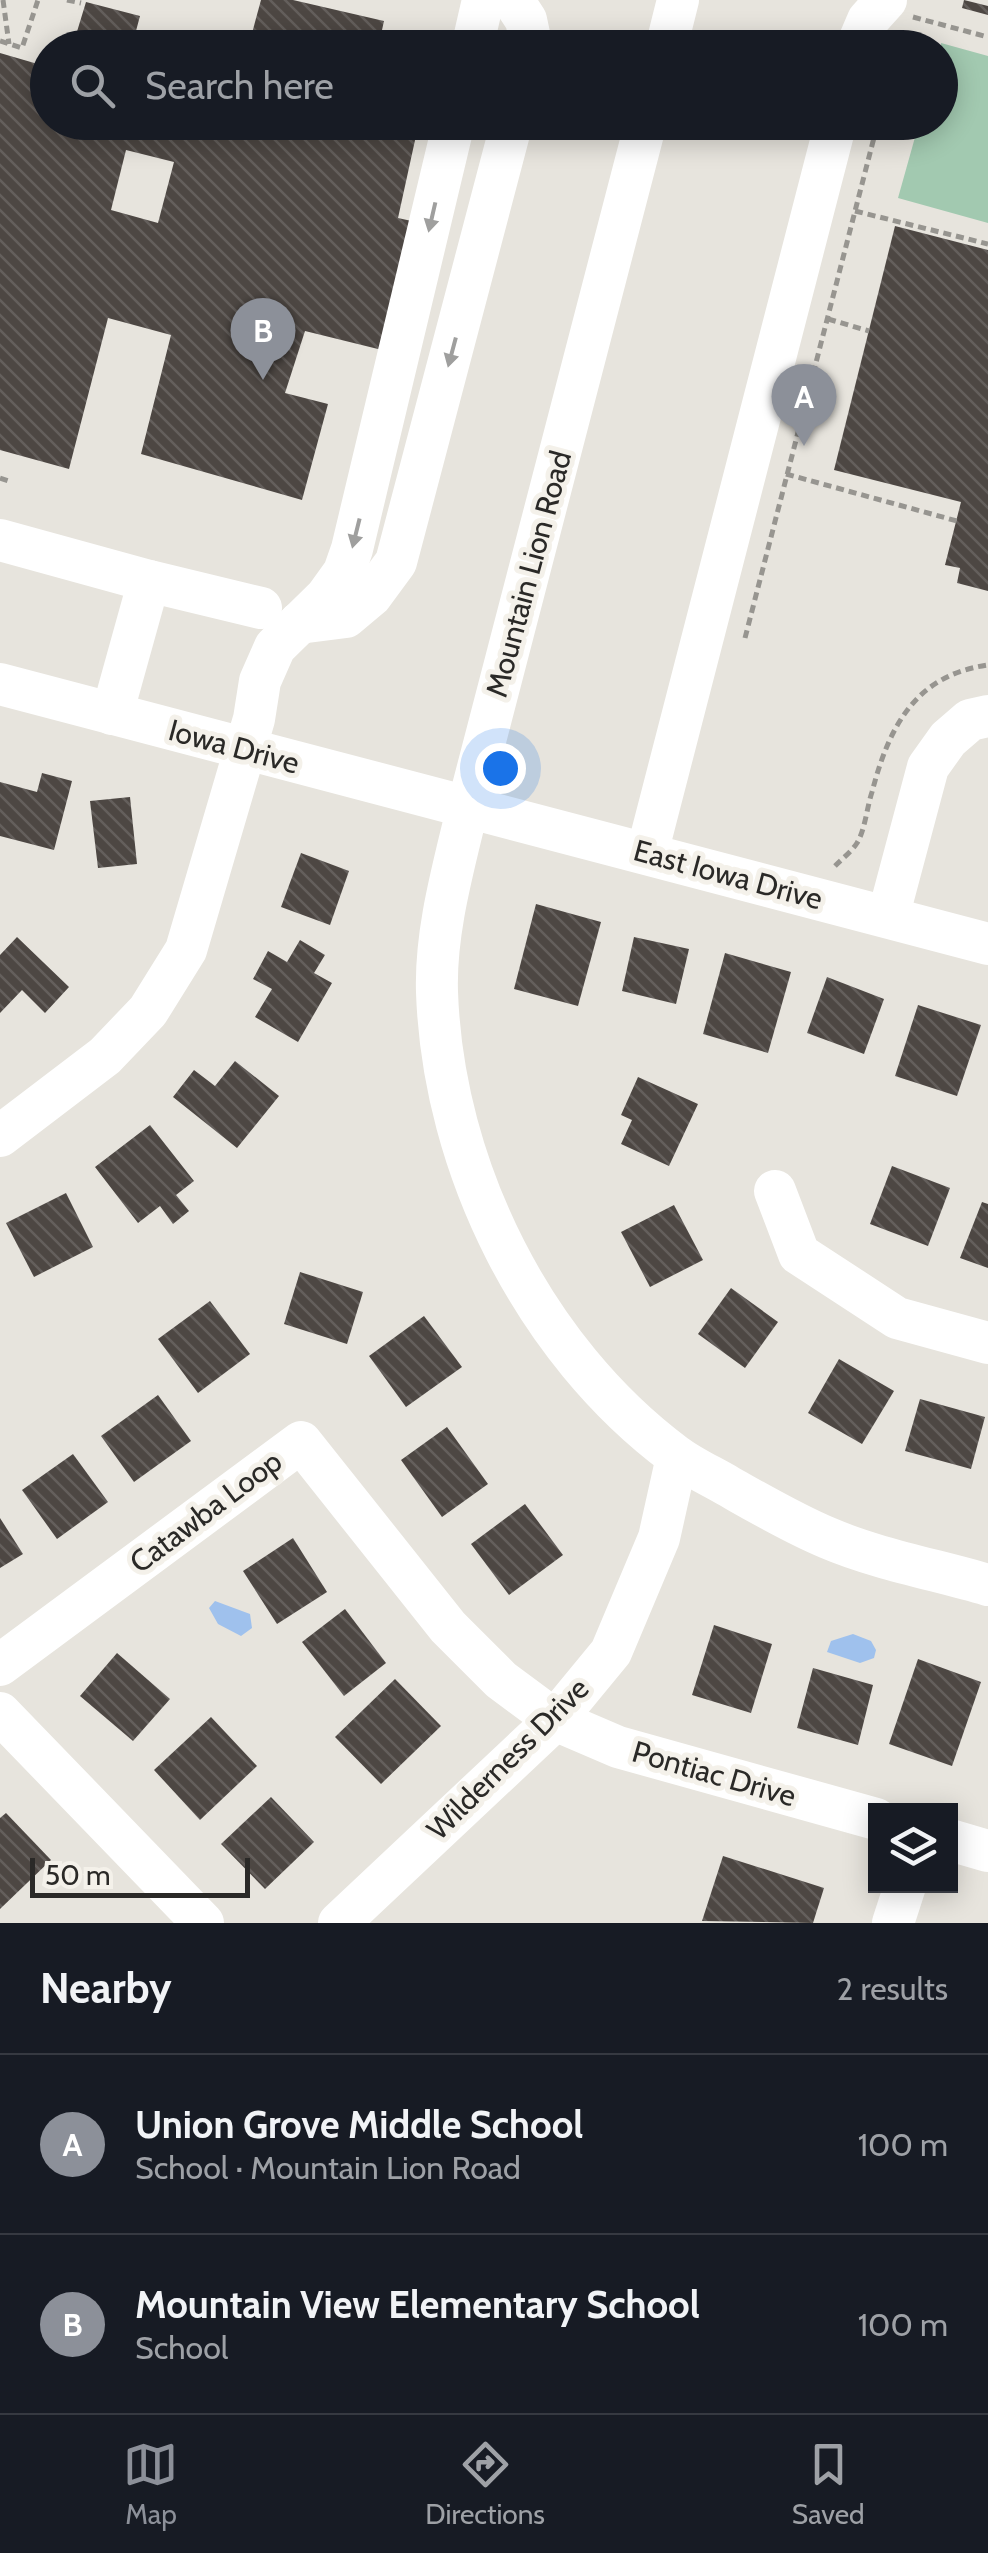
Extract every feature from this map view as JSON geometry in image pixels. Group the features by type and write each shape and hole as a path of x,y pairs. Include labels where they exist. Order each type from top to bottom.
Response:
{"street":[{"path":"476,30 484,0"},
{"path":"513,0 528,30"},
{"path":"670,30 678,0"},
{"path":"864,30 868,20 896,8"},
{"path":"280,615 326,597 344,572 450,140"},
{"path":"0,540 280,615 346,617 371,596 396,562 507,140"},
{"name":"Mountain Lion Road","path":"641,140 445,906 437,989 442,1054 452,1110 470,1167 516,1267 548,1320 630,1417 677,1457 830,1539 988,1585"},
{"path":"647,854 768,469 808,313 833,140"},
{"path":"112,714 150,582"},
{"path":"0,1136 105,1056 148,1011 186,950 254,719 260,681 275,646 280,615"},
{"name":"Iowa Drive","path":"0,684 468,806"},
{"path":"888,917 928,766 948,739 970,720 988,716"},
{"name":"East Iowa Drive","path":"468,806 988,944"},
{"path":"775,1191 799,1254 897,1318 988,1343"},
{"name":"Catawba Loop","path":"0,1665 301,1442 448,1626 501,1680 556,1720"},
{"name":"Wilderness Drive","path":"339,1923 556,1720 611,1652 658,1538 677,1457"},
{"path":"0,1713 203,1923"},
{"name":"Pontiac Drive","path":"556,1720 618,1747 868,1818"},
{"path":"958,1842 988,1851"},
{"path":"893,1923 902,1893"}],"path":[{"path":"4,0 9,44"},
{"path":"0,41 22,48 38,0"},
{"path":"66,0 81,3"},
{"path":"896,8 988,36"},
{"path":"745,638 768,469 808,313 855,210 873,140"},
{"path":"855,210 988,244"},
{"path":"808,313 869,331"},
{"path":"768,469 956,522"},
{"path":"0,478 8,481"}],"green space":[{"path":"958,48 988,56 988,223 898,198 914,140 958,140"}],"water":[{"path":"215,1601 250,1614 252,1628 241,1636 218,1624 209,1608"},
{"path":"853,1634 871,1641 876,1650 874,1658 860,1663 827,1652 831,1641"}],"building":[{"path":"261,0 293,0 384,21 382,30 253,30"},
{"path":"964,0 988,6 988,15 962,8"},
{"path":"86,2 140,16 136,30 77,30"},
{"path":"0,53 30,62 30,140 415,140 398,218 416,222 382,350 305,331 285,393 328,404 302,500 141,454 171,335 108,318 69,469 0,450","holes":["126,150 174,162 158,223 111,210"]},
{"path":"895,226 988,250 988,591 957,583 960,568 945,565 961,502 834,470"},
{"path":"42,773 72,781 54,850 0,836 0,782 37,792"},
{"path":"130,797 137,864 98,868 90,801"},
{"path":"301,853 349,871 330,925 281,907"},
{"path":"536,904 601,922 578,1006 514,989"},
{"path":"17,937 69,987 45,1013 22,990 0,1013 0,955"},
{"path":"634,937 689,949 676,1004 622,991"},
{"path":"300,940 325,955 314,973 332,983 298,1042 255,1017 272,989 253,979 268,951 287,962"},
{"path":"725,953 791,972 768,1053 703,1034"},
{"path":"827,977 884,999 864,1054 807,1033"},
{"path":"918,1005 981,1025 957,1096 895,1076"},
{"path":"235,1061 279,1096 237,1148 173,1097 194,1070 215,1086"},
{"path":"638,1077 698,1104 669,1166 621,1144 632,1120 621,1115"},
{"path":"150,1125 194,1181 176,1195 189,1211 173,1224 160,1206 138,1223 95,1167"},
{"path":"892,1166 950,1188 928,1246 870,1224"},
{"path":"66,1193 93,1247 34,1277 6,1223"},
{"path":"982,1202 988,1204 988,1268 960,1258"},
{"path":"674,1205 703,1260 650,1287 621,1232"},
{"path":"300,1272 363,1292 347,1344 284,1324"},
{"path":"731,1288 778,1322 745,1368 698,1334"},
{"path":"210,1301 250,1354 198,1393 158,1339"},
{"path":"424,1316 462,1367 406,1407 369,1356"},
{"path":"839,1359 894,1391 862,1444 808,1413"},
{"path":"158,1395 191,1441 134,1482 101,1436"},
{"path":"920,1399 985,1417 971,1469 905,1451"},
{"path":"447,1427 488,1484 442,1517 401,1460"},
{"path":"73,1454 108,1502 57,1539 22,1490"},
{"path":"525,1504 563,1555 509,1595 471,1544"},
{"path":"0,1518 23,1554 0,1568"},
{"path":"293,1538 327,1592 277,1624 243,1571"},
{"path":"345,1609 386,1663 344,1696 302,1642"},
{"path":"714,1625 772,1644 751,1713 692,1695"},
{"path":"117,1653 170,1699 133,1741 80,1696"},
{"path":"918,1659 981,1682 952,1766 889,1744"},
{"path":"813,1668 873,1685 858,1745 797,1728"},
{"path":"395,1679 441,1726 381,1784 335,1737"},
{"path":"211,1717 257,1766 200,1820 154,1770"},
{"path":"271,1797 314,1842 265,1889 221,1844"},
{"path":"6,1813 51,1860 0,1909 0,1818"},
{"path":"723,1856 824,1888 813,1923 702,1921"}],"place":[{"name":"Mountain View Elementary School","path":"263,380"},
{"name":"Union Grove Middle School","path":"804,446"}]}
